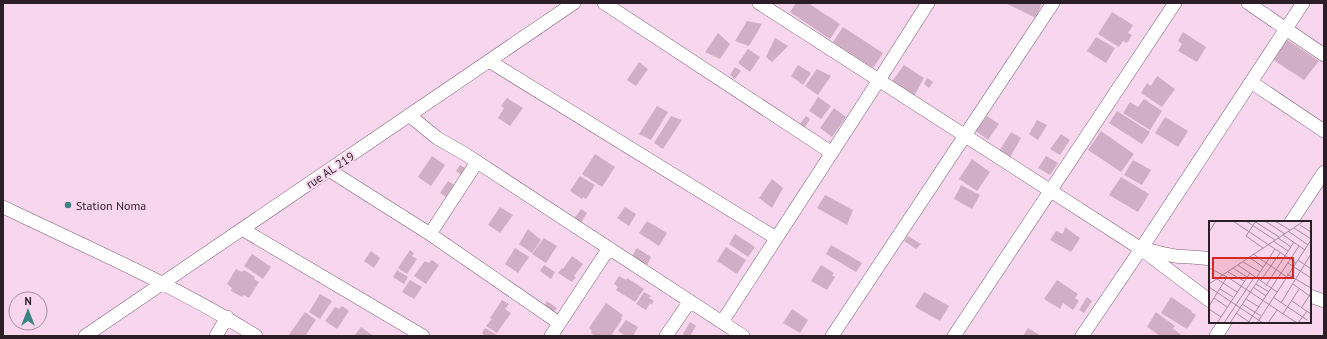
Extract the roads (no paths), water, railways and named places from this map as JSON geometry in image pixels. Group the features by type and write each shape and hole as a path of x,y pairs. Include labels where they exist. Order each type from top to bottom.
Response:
{"street":[{"name":"rue AL 219","path":"85,336 574,3"},
{"path":"604,3 832,153"},
{"path":"759,3 1141,249 1209,300"},
{"path":"722,322 928,3"},
{"path":"832,336 1053,3"},
{"path":"954,336 1175,3"},
{"path":"1248,3 1324,55"},
{"path":"1082,336 1141,249 1302,3"},
{"path":"489,61 776,238"},
{"path":"1251,82 1324,131"},
{"path":"409,115 437,138 477,162 743,336"},
{"path":"430,234 477,162"},
{"path":"329,170 430,234 559,323"},
{"path":"1292,221 1324,172"},
{"path":"3,207 163,283 226,317 256,336"},
{"path":"242,229 423,336"},
{"path":"551,336 609,248"},
{"path":"1141,249 1158,251 1175,256 1209,259"},
{"path":"1311,296 1324,302"},
{"path":"666,336 690,301"},
{"path":"216,336 226,317"},
{"path":"1216,336 1224,323"}],"place":[{"name":"Station Noma","path":"68,205"}]}
